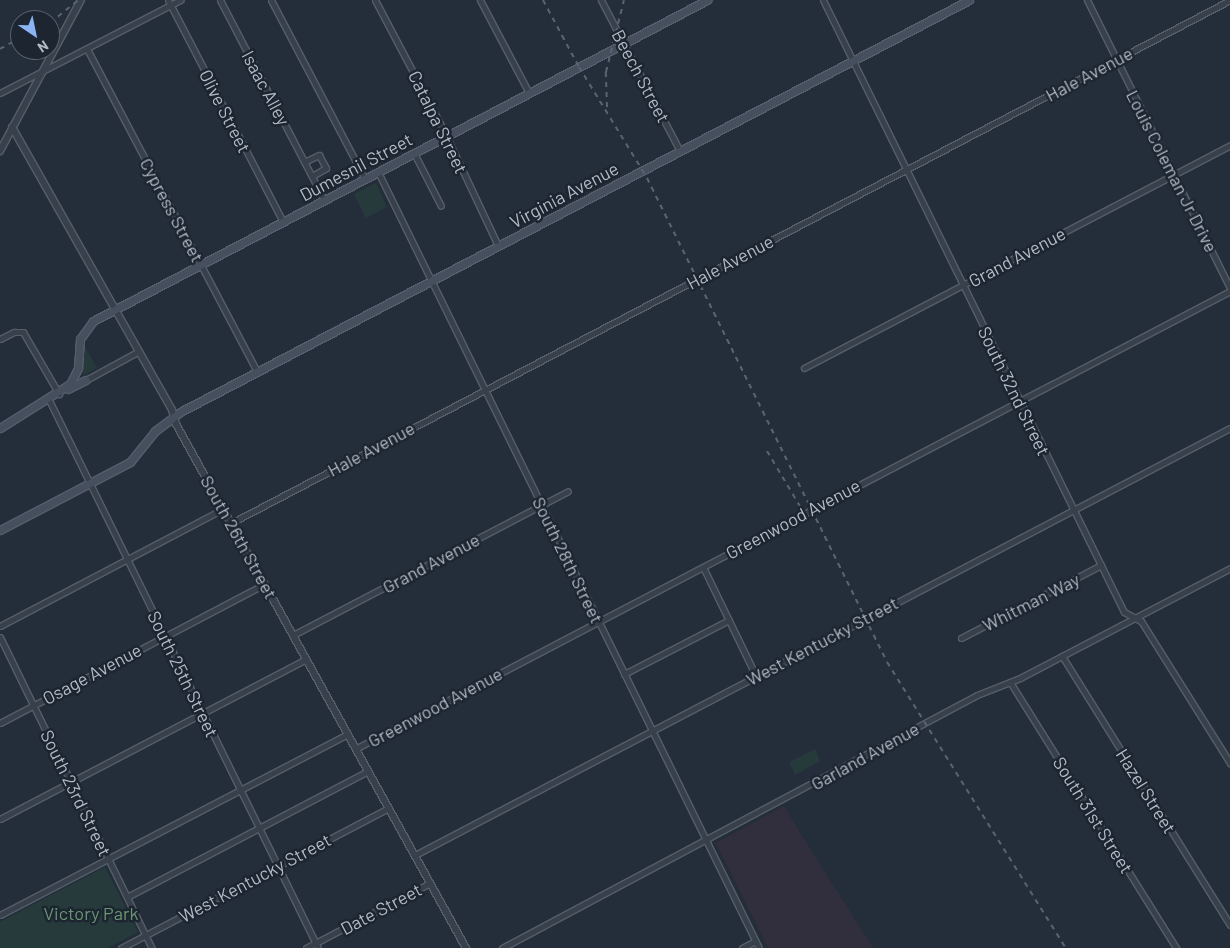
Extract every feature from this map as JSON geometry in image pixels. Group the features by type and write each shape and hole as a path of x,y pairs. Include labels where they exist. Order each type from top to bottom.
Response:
{"main road":[{"name":"Virginia Avenue","path":"0,530 137,456 155,432 174,417 969,0"},
{"name":"Dumesnil Street","path":"59,394 76,374 78,347 85,330 116,309 704,1"},
{"name":"Dumesnil Street","path":"0,428 86,380"}],"street":[{"path":"0,151 40,73 81,0"},
{"path":"0,93 87,48 169,2 180,0"},
{"name":"Isaac Alley","path":"220,0 324,200"},
{"path":"270,0 365,178"},
{"name":"Catalpa Street","path":"375,0 446,136 498,246"},
{"path":"480,0 528,93"},
{"name":"Beech Street","path":"601,0 680,151"},
{"name":"South 32nd Street","path":"823,0 1019,402 1124,612 1137,617 1230,763"},
{"name":"Louis Coleman Jr Drive","path":"1087,0 1172,176 1230,290"},
{"name":"Hale Avenue","path":"230,524 1230,0"},
{"name":"Olive Street","path":"169,2 282,222"},
{"name":"Cypress Street","path":"87,48 257,372"},
{"name":"South 26th Street","path":"12,127 116,309 230,524 347,734 357,748 466,948"},
{"name":"Grand Avenue","path":"804,368 1230,145"},
{"path":"414,153 441,206"},
{"path":"304,162 319,155 326,168 312,176"},
{"name":"South 28th Street","path":"378,172 759,948"},
{"name":"Greenwood Avenue","path":"357,748 1230,290"},
{"path":"0,339 21,331 59,394"},
{"name":"Dumesnil Street","path":"86,380 139,351"},
{"name":"South 25th Street","path":"49,400 317,946"},
{"name":"West Kentucky Street","path":"414,855 1230,428"},
{"name":"Grand Avenue","path":"293,635 568,491"},
{"path":"0,626 223,509"},
{"name":"Whitman Way","path":"961,638 1101,566"},
{"path":"703,567 756,676"},
{"name":"Garland Avenue","path":"502,948 965,702 1062,656 1230,568"},
{"name":"Osage Avenue","path":"0,723 265,584"},
{"path":"624,674 729,620"},
{"name":"South 23rd Street","path":"0,637 152,948"},
{"name":"Hazel Street","path":"1062,656 1230,925"},
{"path":"0,819 306,659"},
{"name":"South 31st Street","path":"1010,682 1176,948"},
{"name":"Greenwood Avenue","path":"0,915 347,734"},
{"path":"127,897 368,771"},
{"name":"West Kentucky Street","path":"122,948 389,808"},
{"name":"Date Street","path":"306,948 317,946 430,883"},
{"path":"742,948 755,941"}],"shaded area":[{"path":"784,806 873,948 768,948 716,843"}],"green space":[{"path":"376,183 387,207 366,218 354,194"},
{"path":"85,347 97,368 84,375 83,374"},
{"path":"815,749 820,761 795,775 789,762"},
{"name":"Victory Park","path":"105,867 138,932 108,948 0,948 0,922"}],"railway":[{"path":"60,15 78,0"},
{"path":"543,0 579,67 647,178 887,662 1066,948"},
{"path":"607,107 606,72 624,0"},
{"path":"0,49 10,44"},
{"path":"767,451 807,518"}]}
